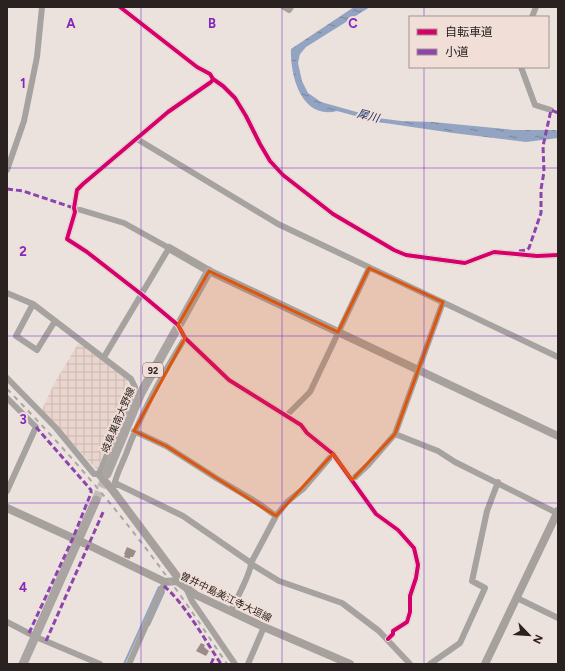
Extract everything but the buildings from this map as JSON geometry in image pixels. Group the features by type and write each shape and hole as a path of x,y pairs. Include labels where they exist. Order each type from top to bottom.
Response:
{"main road":[{"name":"岐阜巣南大野線","path":"103,474 141,393 209,271"},
{"path":"24,664 96,500"}],"street":[{"path":"7,170 24,121 37,57 42,7"},
{"path":"120,7 197,67 210,74 213,79 223,86 235,98 270,161 283,175 333,214 394,250 406,254 465,263 494,252 537,256 558,255"},
{"path":"284,7 289,10 291,7"},
{"path":"521,68 535,105 551,110"},
{"path":"213,79 211,82 168,112 77,190 74,208 75,212 67,239 87,252 178,325 184,338 229,380 301,425 308,433 333,454 376,514 398,530 414,548 418,565 416,578 410,596 410,612 407,622 393,630 393,634 388,639"},
{"path":"137,140 278,224 558,357"},
{"path":"74,208 124,223 209,271 558,436"},
{"path":"104,357 169,248"},
{"path":"286,416 310,392 369,268"},
{"path":"7,293 32,304 104,357 131,379 135,387 103,474"},
{"path":"352,480 368,465 395,434 443,302"},
{"path":"32,304 16,336 36,350 55,321"},
{"path":"114,488 134,431 165,370 184,338"},
{"path":"7,378 56,428 94,474 103,474"},
{"path":"7,398 36,427 7,491"},
{"path":"134,431 166,446 258,503 276,516"},
{"path":"395,434 438,451 455,462 558,512 485,664"},
{"path":"231,611 251,562 276,516 287,502 303,488 333,454"},
{"path":"103,474 177,578 185,586 192,601 235,664"},
{"path":"430,664 460,643 485,588 472,581 487,511 498,482"},
{"path":"114,488 182,516 279,581 342,603 388,639 410,664"},
{"name":"曽井中島美江寺大垣線","path":"7,508 165,582 177,581 196,594 264,627 350,664"},
{"path":"129,664 165,582"},
{"path":"517,598 558,618"},
{"path":"7,622 36,637 100,664"},
{"path":"248,664 264,627"}],"highlighted area":[{"path":"369,268 443,302 395,434 352,480 333,454 276,516 166,446 134,431 185,338 178,325 209,271 338,332"}],"shaded area":[{"path":"78,344 127,379 129,391 97,470 42,410 54,384"}],"water":[{"name":"犀川","path":"354,7 370,7 306,47 300,54 298,63 302,81 308,93 321,102 378,118 401,121 433,122 514,130 555,130 558,131 558,138 526,142 378,122 337,111 325,112 314,109 306,102 300,93 293,71 291,49"}],"waterway":[{"path":"124,664 159,587"},
{"path":"149,625 164,592"}],"tunnel":[{"path":"96,500 107,474"}],"railway":[{"path":"7,389 72,458 112,506 177,591 227,664"}],"marked path":[{"path":"519,251 527,250 529,248 541,213 541,189 544,172 543,146 551,110 558,113"},
{"path":"7,189 23,191 74,208"},
{"path":"29,633 73,538 91,493 91,490 36,427"},
{"path":"46,641 104,510"},
{"path":"164,586 180,602 221,664"},
{"path":"211,664 214,657"}],"cycle path":[{"path":"120,7 197,67 210,74 213,79 223,86 235,98 270,161 283,175 333,214 394,250 406,255 465,263 494,252 537,256 558,255"},
{"path":"213,79 211,82 168,112 77,190 74,208 75,212 67,239 87,252 178,325 185,338 229,380 301,425 307,433 333,454 376,514 398,530 414,548 418,565 416,578 410,596 410,612 407,622 393,631 393,634 388,639"}]}
